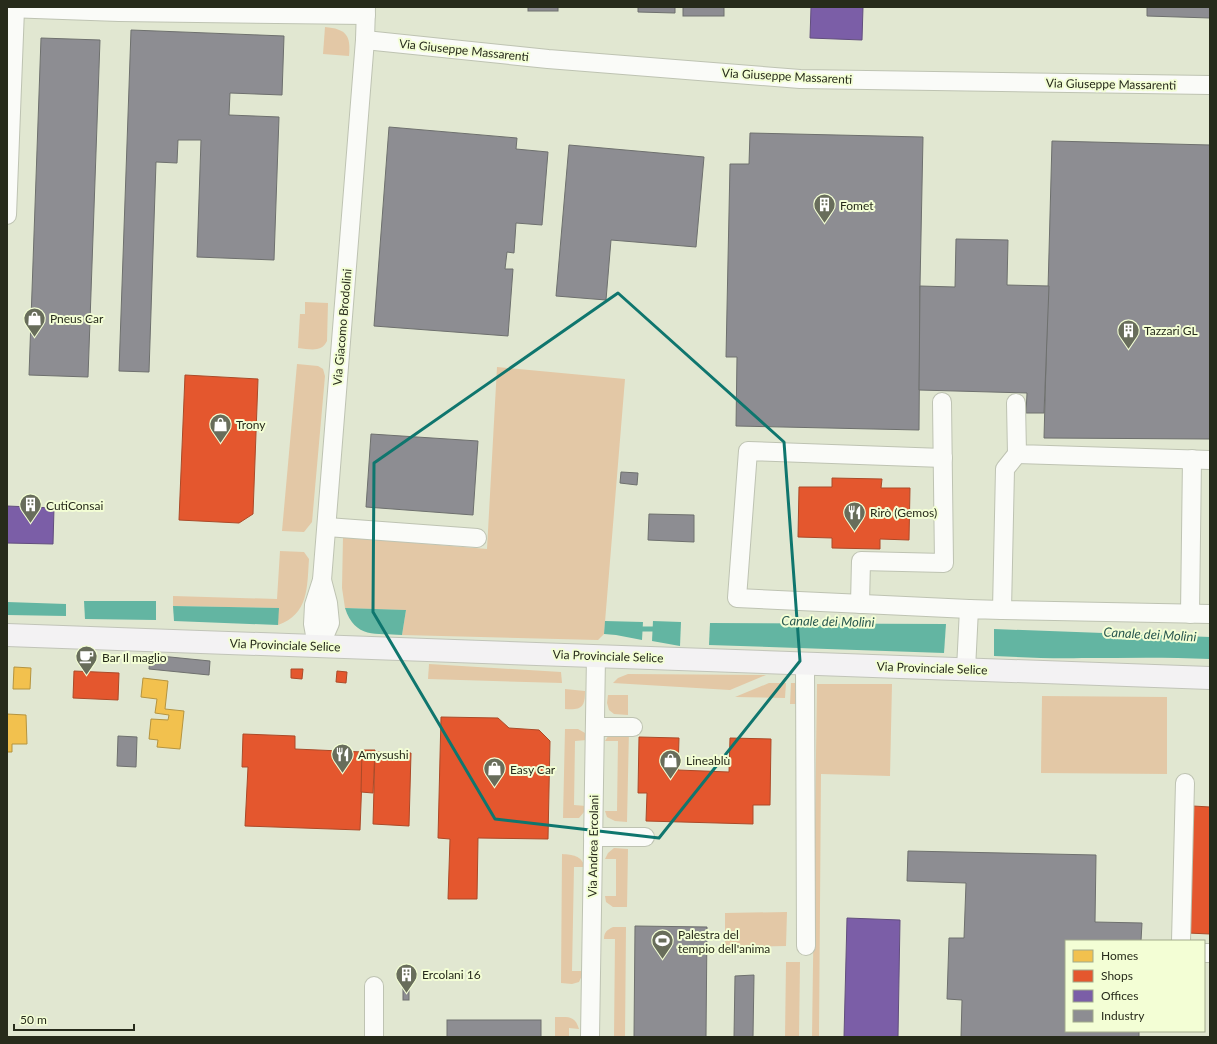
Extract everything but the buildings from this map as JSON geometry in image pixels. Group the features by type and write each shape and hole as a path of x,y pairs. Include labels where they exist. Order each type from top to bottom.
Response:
{"main road":[{"name":"Via Provinciale Selice","path":"7,635 1210,678"}],"street":[{"path":"7,215 11,9 119,12 366,11"},
{"name":"Via Giacomo Brodolini","path":"321,624 314,605 322,580 327,527 366,11"},
{"name":"Via Giuseppe Massarenti","path":"365,40 548,59 800,80 1210,85"},
{"path":"860,604 861,561 944,563 942,402"},
{"path":"1002,610 1005,469 1017,454 1016,403"},
{"path":"943,458 748,451 738,598 969,609 1210,614"},
{"path":"1017,454 1210,460"},
{"path":"1190,614 1192,459"},
{"path":"327,527 477,538"},
{"path":"966,669 969,609"},
{"path":"294,645 321,624"},
{"path":"319,646 321,624"},
{"path":"321,624 348,647"},
{"name":"Via Andrea Ercolani","path":"590,1037 596,656"},
{"path":"805,664 806,946"},
{"path":"595,727 633,727"},
{"path":"1182,940 1185,783"},
{"path":"593,837 645,837"},
{"path":"374,986 374,1037"}],"highlighted area":[{"path":"618,293 784,442 800,661 659,838 495,819 373,612 374,463"}],"shaded area":[{"path":"325,27 338,29 346,34 349,43 349,56 323,54"},
{"path":"305,302 328,303 327,341 325,345 318,349 298,348 300,314 305,314"},
{"path":"297,364 318,366 323,369 325,376 312,522 304,532 282,531"},
{"path":"497,367 625,379 604,634 598,640 402,635 406,610 345,608 342,588 343,537 487,549"},
{"path":"280,551 304,552 309,559 308,580 301,607 296,614 288,620 278,625 278,608 173,606 173,596 277,599"},
{"path":"429,664 561,672 562,683 428,679"},
{"path":"628,674 766,675 730,690 613,683 618,678"},
{"path":"769,683 786,683 785,698 735,697"},
{"path":"791,683 799,683 799,704 790,704"},
{"path":"817,684 892,684 890,776 821,774 819,1037 812,1037"},
{"path":"565,689 585,691 584,701 581,707 575,709 565,709"},
{"path":"608,695 628,695 628,715 614,714 609,710 607,703"},
{"path":"1042,696 1167,697 1167,774 1041,773"},
{"path":"565,729 578,729 585,733 587,740 575,741 574,805 586,806 584,812 579,818 563,818"},
{"path":"629,730 627,822 615,821 607,817 605,811 617,811 618,741 605,741 610,733"},
{"path":"614,848 628,849 627,907 613,907 606,902 605,896 616,896 616,859 605,859 608,853"},
{"path":"562,854 576,856 581,860 585,867 574,867 572,971 584,971 579,982 572,984 561,983"},
{"path":"787,912 786,946 725,947 725,913"},
{"path":"613,927 626,927 625,1037 614,1037 615,939 604,939 606,932"},
{"path":"786,962 800,962 799,1037 785,1037"},
{"path":"555,1017 567,1017 573,1019 579,1029 569,1028 569,1037 555,1037"}],"water":[{"path":"84,601 156,601 156,620 85,619"},
{"path":"7,602 66,604 66,616 7,615"},
{"path":"173,606 279,608 278,625 174,621"},
{"path":"345,608 406,610 402,635 375,634 361,630 354,625"},
{"path":"605,621 643,622 642,640 604,634"},
{"path":"653,621 681,622 680,646 652,641"},
{"path":"710,623 946,624 944,653 709,645"},
{"path":"994,629 1210,637 1210,659 994,656"}],"waterway":[{"name":"Canale dei Molini","path":"636,629 658,629"}],"place":[{"name":"Fomet","path":"825,224"},
{"name":"Pneus Car","path":"34,338"},
{"name":"Tazzari GL","path":"1128,350"},
{"name":"Trony","path":"221,444"},
{"name":"CutiConsai","path":"30,524"},
{"name":"Rirò (Gemos)","path":"854,532"},
{"name":"Bar Il maglio","path":"87,676"},
{"name":"Amysushi","path":"342,774"},
{"name":"Lineablù","path":"671,780"},
{"name":"Easy Car","path":"494,788"},
{"name":"Palestra del tempio dell'anima","path":"662,960"},
{"name":"Ercolani 16","path":"406,994"}]}
